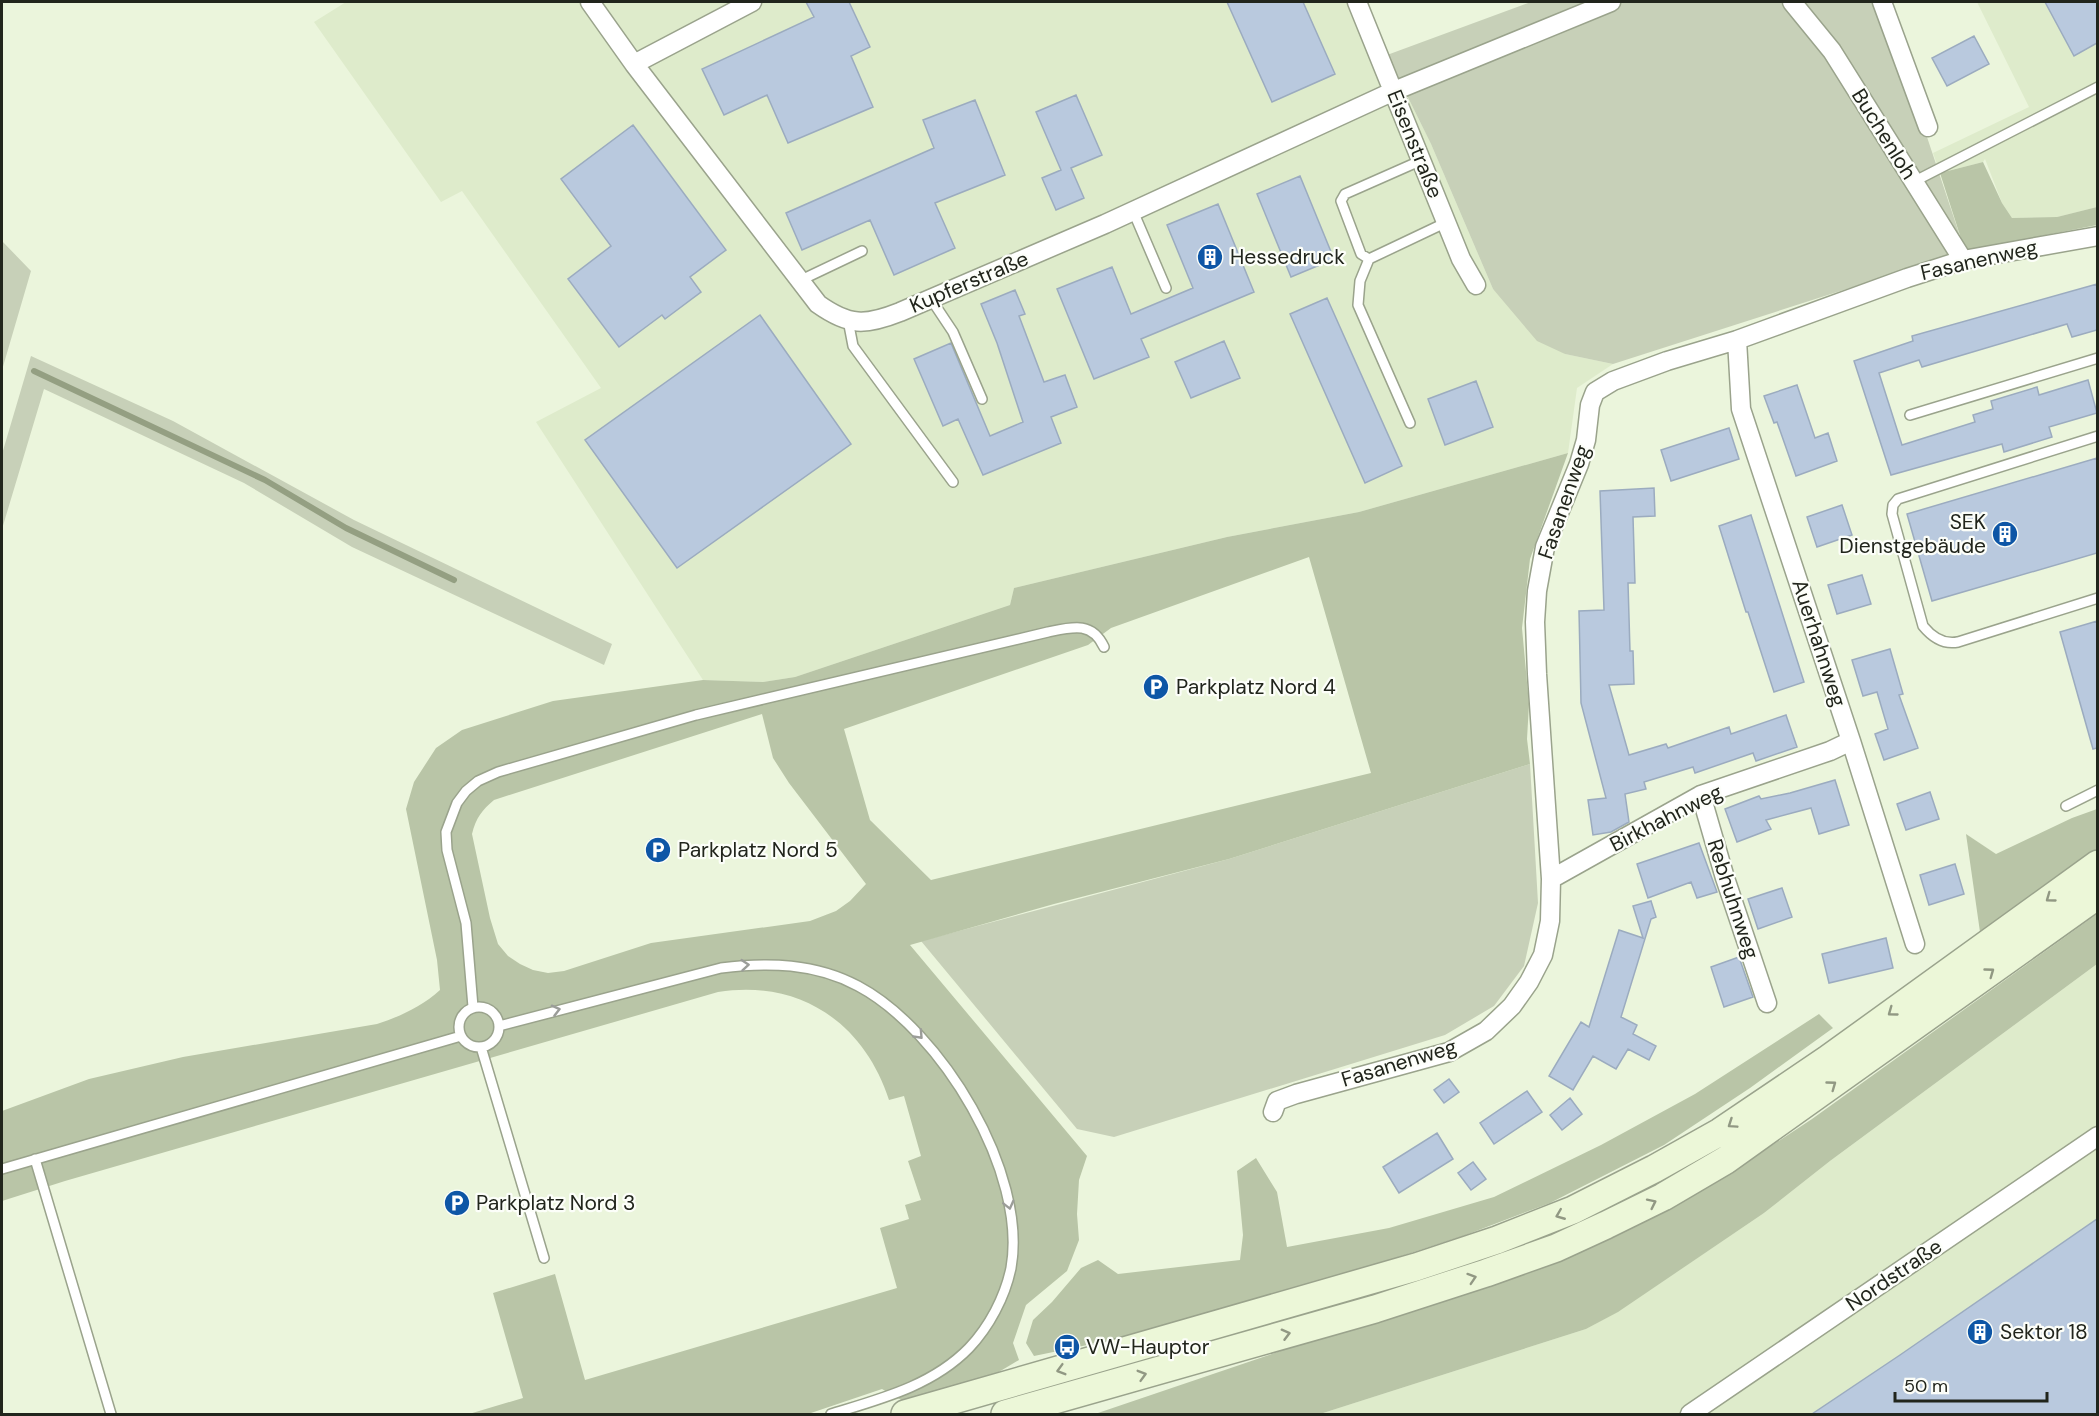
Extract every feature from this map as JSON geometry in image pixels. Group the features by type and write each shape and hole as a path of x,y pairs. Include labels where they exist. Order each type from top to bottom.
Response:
{"main road":[{"path":"905,1414 1416,1267 1497,1240 1573,1210 1720,1132 1828,1059 2097,864"},
{"path":"1005,1414 1375,1310 1556,1248 1606,1225 1663,1197 1726,1160 2097,895"}],"street":[{"name":"Kupferstraße","path":"590,2 634,64 818,304 833,315 856,322 877,321 931,299 1133,211 1394,92"},
{"path":"634,64 752,2"},
{"name":"Eisenstraße","path":"1357,2 1461,259 1476,285"},
{"path":"1394,92 1611,2"},
{"name":"Buchenloh","path":"1882,2 1928,127"},
{"name":"Buchenloh","path":"1801,4 1963,260"},
{"name":"Fasanenweg","path":"1273,1112 1277,1101 1296,1094 1449,1052 1486,1030 1512,1006 1529,982 1542,955 1550,921 1551,879 1537,674 1535,622 1537,591 1545,547 1579,464 1586,440 1590,405 1595,392 1614,381 1667,361 1737,340 1906,278 1963,260 2097,236"},
{"name":"Auerhahnweg","path":"1737,340 1741,409 1851,741 1915,944"},
{"name":"Birkhahnweg","path":"1551,879 1701,795 1830,751 1851,741"},
{"name":"Rebhuhnweg","path":"1701,795 1725,878 1767,1003"},
{"name":"Nordstraße","path":"1690,1414 2097,1136"}],"lane":[{"path":"1914,181 2097,87"},
{"path":"1369,259 1361,254 1341,201 1345,194 1422,160"},
{"path":"1133,211 1166,288"},
{"path":"1410,423 1358,305 1360,281 1369,259 1447,222"},
{"path":"799,281 862,251"},
{"path":"931,299 953,332 982,399"},
{"path":"848,320 853,346 953,482"},
{"path":"1910,416 2097,359"},
{"path":"2097,436 1898,499 1893,505 1892,514 1923,626 1929,634 1939,640 1950,644 1958,642 2097,598"},
{"path":"473,1007 466,923 447,850 446,832 457,803 478,781 498,772 696,715 1048,632 1081,627 1099,637 1104,648"},
{"path":"2066,806 2097,790"},
{"path":"499,1026 721,968 749,964 777,964 806,967 857,986 886,1003 919,1033 946,1066 988,1140 1002,1176 1011,1214 1013,1242 1011,1269 995,1313 987,1326 969,1348 949,1365 905,1390 831,1414"},
{"path":"473,1007 487,1007 493,1012 499,1026 498,1035 493,1041 481,1047 470,1046 461,1036 458,1026 464,1012 473,1007"},
{"path":"2,1169 461,1036"},
{"path":"481,1047 544,1258"},
{"path":"35,1159 111,1414"}],"shaded area":[{"path":"346,2 1364,2 1387,55 1431,144 1493,289 1565,354 1613,364 1577,388 1568,453 1359,512 1227,537 1014,588 1010,605 795,677 763,682 703,680 536,422 601,388 462,191 441,202 314,22"},
{"path":"1531,2 1882,2 1965,251 1613,364 1565,354 1537,341 1493,289 1431,144 1387,55"},
{"path":"1977,2 2097,2 2097,207 2057,217 2012,218 2002,203 1985,159 1983,162 1940,173 1933,153 2029,107"},
{"path":"1983,162 2002,203 2012,218 2057,217 2097,207 2097,225 1965,251 1940,173"},
{"path":"2,241 31,271 2,370"},
{"path":"31,356 173,421 354,520 612,644 604,665 352,547 244,483 44,389 2,529 2,454"},
{"path":"1568,453 1530,559 1522,628 1529,704 1527,739 1530,764 1229,859 1054,904 910,945 1087,1156 1079,1180 1077,1214 1079,1240 1067,1271 1026,1305 1013,1343 1019,1360 987,1379 903,1401 882,1389 808,1414 469,1414 523,1398 493,1293 555,1274 585,1380 897,1288 880,1228 909,1219 905,1205 921,1200 908,1161 921,1156 904,1096 889,1100 878,1073 863,1049 846,1029 825,1012 802,1000 776,993 748,990 718,992 2,1201 2,1111 89,1079 183,1057 377,1024 410,1010 440,990 437,960 406,809 414,782 436,748 462,730 553,701 703,680 763,682 795,677 1010,605 1014,588 1227,537 1359,512","holes":["1309,557 1371,773 931,880 870,820 844,729 1088,645 1111,628","762,714 773,758 789,783 866,884 850,901 836,911 810,921 651,943 564,971 548,973 533,970 508,956 498,944 490,918 472,834 483,811 494,800"]},
{"path":"1530,764 1538,903 1524,966 1494,1006 1445,1035 1114,1137 1077,1129 921,941 1229,859"},
{"path":"2097,809 2097,849 1980,932 1966,834 1996,854 2072,818"},
{"path":"2097,914 2097,964 1830,1161 1764,1213 1618,1312 1586,1329 1320,1414 1095,1414 1272,1354 1640,1223 1715,1183 1812,1119"},
{"path":"2097,964 2097,1414 1320,1414 1586,1329 1617,1312 1764,1213 1830,1161"},
{"path":"1819,1014 1833,1028 1750,1088 1664,1145 1550,1203 1463,1236 1340,1276 1126,1337 1034,1356 1026,1343 1033,1320 1081,1268 1098,1260 1118,1274 1240,1260 1243,1235 1237,1171 1256,1158 1277,1192 1287,1247 1389,1228 1494,1197 1601,1145 1695,1094"}],"building":[{"path":"806,2 849,2 870,47 851,56 873,107 788,143 767,95 724,115 702,69 814,17"},
{"path":"1227,2 1303,2 1335,74 1272,102"},
{"path":"2045,2 2097,2 2097,43 2074,56"},
{"path":"1974,36 1989,64 1947,86 1932,58"},
{"path":"1076,95 1102,155 1071,168 1084,198 1056,210 1042,178 1061,170 1036,112"},
{"path":"975,100 1005,175 935,203 955,248 894,275 870,220 802,250 786,213 934,148 923,120"},
{"path":"633,125 726,250 690,277 701,292 665,319 662,315 619,347 568,279 611,246 561,179"},
{"path":"1300,176 1334,259 1291,277 1257,194"},
{"path":"1218,204 1254,292 1141,339 1149,357 1094,379 1057,289 1112,267 1131,314 1193,288 1167,225"},
{"path":"2097,284 2097,330 2072,337 2067,324 1922,367 1919,360 1879,373 1902,445 1975,422 1973,415 1993,409 1991,401 2037,387 2039,395 2088,380 2097,413 2049,427 2052,437 2004,452 2002,444 1891,475 1854,361 1913,341 1912,336"},
{"path":"1015,290 1025,314 1019,316 1044,382 1065,375 1077,407 1051,417 1061,443 983,475 958,419 943,426 914,359 951,343 990,436 1023,422 997,343 981,304"},
{"path":"1327,298 1402,466 1365,483 1290,314"},
{"path":"760,315 851,444 677,568 585,440"},
{"path":"1224,341 1240,378 1191,398 1175,362"},
{"path":"1476,381 1493,427 1445,445 1428,399"},
{"path":"1797,385 1815,438 1828,433 1837,461 1796,476 1777,422 1774,423 1764,396"},
{"path":"1729,428 1739,459 1671,481 1661,450"},
{"name":"SEK Dienstgebäude","path":"2097,458 2097,553 1932,601 1907,514"},
{"path":"1654,488 1655,516 1633,517 1635,583 1628,583 1630,651 1633,651 1634,684 1609,685 1629,755 1666,744 1668,748 1729,727 1731,734 1786,715 1797,747 1756,761 1753,753 1695,773 1693,767 1644,782 1646,789 1625,794 1629,822 1611,832 1593,835 1588,800 1606,798 1581,703 1579,611 1604,610 1600,491"},
{"path":"1842,505 1852,535 1817,547 1807,517"},
{"path":"1751,515 1804,682 1774,692 1719,526"},
{"path":"1862,575 1871,604 1837,614 1828,585"},
{"path":"2097,621 2097,748 2093,749 2060,632"},
{"path":"1890,649 1903,694 1899,695 1918,748 1884,760 1875,734 1888,729 1877,692 1863,696 1852,660"},
{"path":"1835,780 1849,825 1819,834 1811,808 1766,820 1771,829 1737,842 1725,809 1759,796 1761,799 1790,793"},
{"path":"1930,792 1939,819 1906,830 1897,804"},
{"path":"1699,843 1717,892 1697,898 1691,882 1648,898 1637,864"},
{"path":"1955,864 1964,894 1929,905 1920,875"},
{"path":"1782,888 1792,917 1758,929 1748,899"},
{"path":"1651,901 1656,917 1651,919 1621,1017 1637,1025 1633,1034 1656,1046 1649,1060 1628,1049 1616,1069 1593,1056 1573,1090 1549,1076 1581,1022 1589,1027 1619,930 1643,938 1633,906"},
{"path":"1886,938 1893,968 1829,983 1822,954"},
{"path":"1739,957 1753,997 1724,1007 1711,967"},
{"path":"1449,1079 1459,1092 1444,1103 1434,1090"},
{"path":"1527,1091 1542,1112 1494,1144 1480,1123"},
{"path":"1570,1098 1582,1114 1562,1130 1550,1115"},
{"path":"1437,1133 1453,1159 1399,1193 1383,1167"},
{"path":"1473,1162 1486,1179 1471,1190 1458,1173"},
{"path":"2097,1219 2097,1414 1812,1414 1900,1355"}],"waterway":[{"path":"34,371 265,480 346,528 454,580"}],"place":[{"name":"Hessedruck","path":"1210,257"},
{"name":"SEK Dienstgebäude","path":"2005,534"},
{"name":"Parkplatz Nord 4","path":"1156,687"},
{"name":"Parkplatz Nord 5","path":"658,850"},
{"name":"Parkplatz Nord 3","path":"457,1203"},
{"name":"Sektor 18","path":"1980,1332"},
{"name":"VW-Hauptor","path":"1067,1347"}]}
